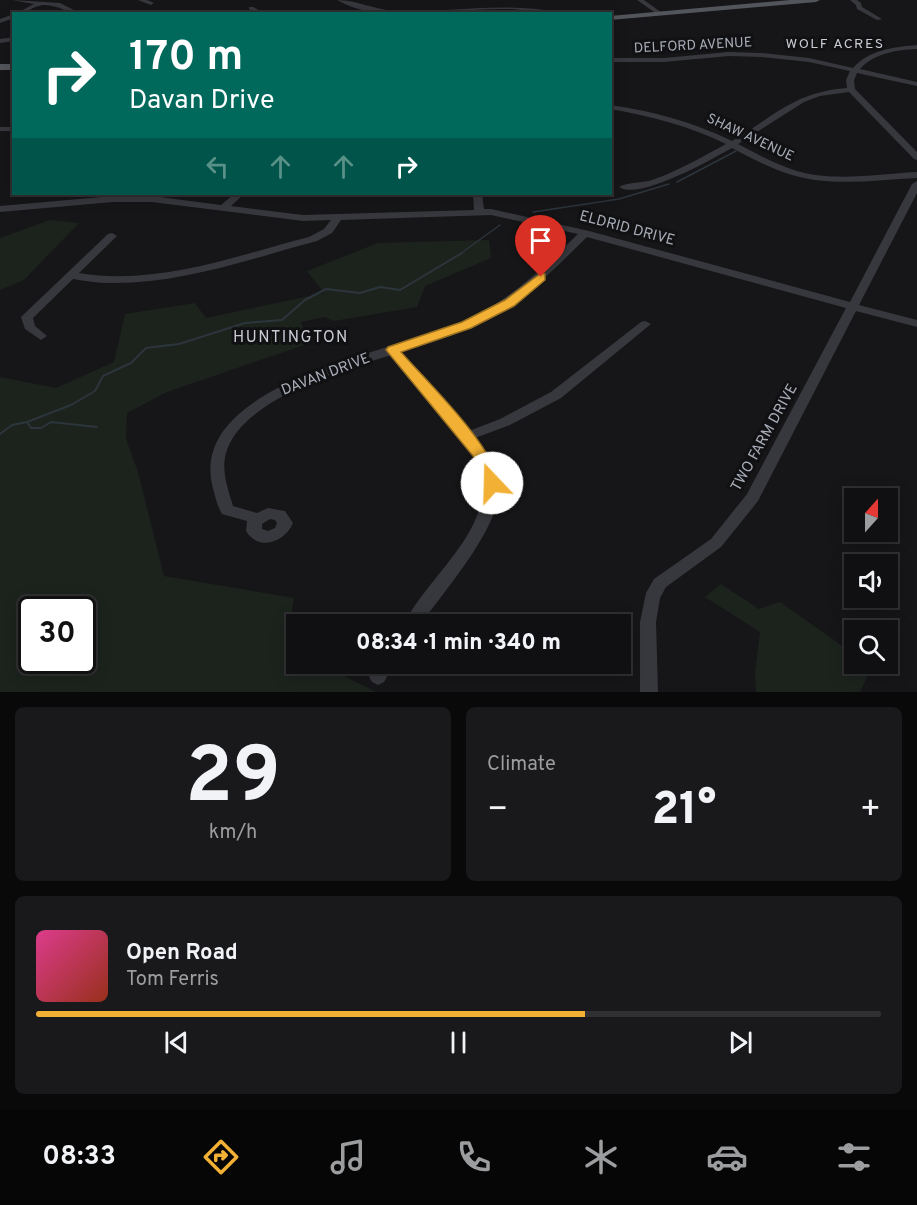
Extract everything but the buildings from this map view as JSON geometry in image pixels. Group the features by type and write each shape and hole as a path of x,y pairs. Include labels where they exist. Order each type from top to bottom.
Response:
{"main road":[{"path":"612,16 770,0"},
{"path":"657,11 816,0"}],"street":[{"path":"15,0 45,1 69,7 75,12"},
{"path":"141,0 151,3"},
{"path":"340,0 369,9 393,12"},
{"path":"640,0 657,11"},
{"path":"853,0 859,4 859,8 879,19"},
{"path":"22,12 45,1"},
{"path":"407,12 478,1 533,4 555,12"},
{"path":"251,8 259,12"},
{"path":"917,47 885,50 855,70 850,80 851,90 917,157"},
{"name":"DELFORD AVENUE","path":"612,60 664,60 729,54 761,55 809,60 917,84"},
{"path":"624,187 635,189 649,185 731,143 801,100 822,93 851,90"},
{"name":"SHAW AVENUE","path":"612,107 674,120 731,143 776,166 805,175 836,177 917,175"},
{"name":"TWO FARM DRIVE","path":"649,692 648,622 652,597 660,583 716,543 753,497 917,184"},
{"path":"222,208 238,195"},
{"path":"478,195 479,212"},
{"name":"ELDRID DRIVE","path":"0,209 81,198 152,199 276,216 337,219 479,212 515,217 585,233 917,324"},
{"path":"70,275 113,280 140,279 173,273 313,239 328,231 337,219"},
{"name":"DAVAN DRIVE","path":"257,518 227,510 219,495 216,464 219,450 229,432 261,403 298,382 467,325 509,303 541,277 585,233"},
{"path":"41,336 29,327 27,317 112,236"},
{"path":"466,437 505,422 556,395 645,324"},
{"path":"393,350 480,453 488,468 492,483 490,504 477,531 419,614"}],"shaded area":[{"path":"50,220 79,223 24,280 0,290 0,238"},
{"path":"489,240 491,258 425,286 417,307 334,321 324,317 301,322 307,344 167,392 127,413 126,439 138,472 164,576 294,598 291,614 286,614 286,674 339,674 377,692 0,692 0,377 56,388 114,362 125,314 195,303 206,318 324,293 307,271 378,243"},
{"path":"721,584 759,609 780,602 844,647 844,674 869,674 860,692 756,692 755,672 760,632 705,597"}],"waterway":[{"path":"677,182 736,151"},
{"path":"533,212 619,199 669,184"},
{"path":"460,254 500,225"},
{"path":"27,422 71,405 95,391 103,376 131,363 146,348 179,344 245,323 282,320 305,300 326,289 360,293 380,287 400,290 462,253"},
{"path":"0,434 12,425 27,422"},
{"path":"27,422 31,428 41,428 51,422 97,427"}],"district":[{"name":"WOLF ACRES","path":"835,44"},
{"name":"HUNTINGTON","path":"291,338"}],"route":[{"path":"492,483 488,468 480,453 393,350 467,325 509,303 541,277"}]}
